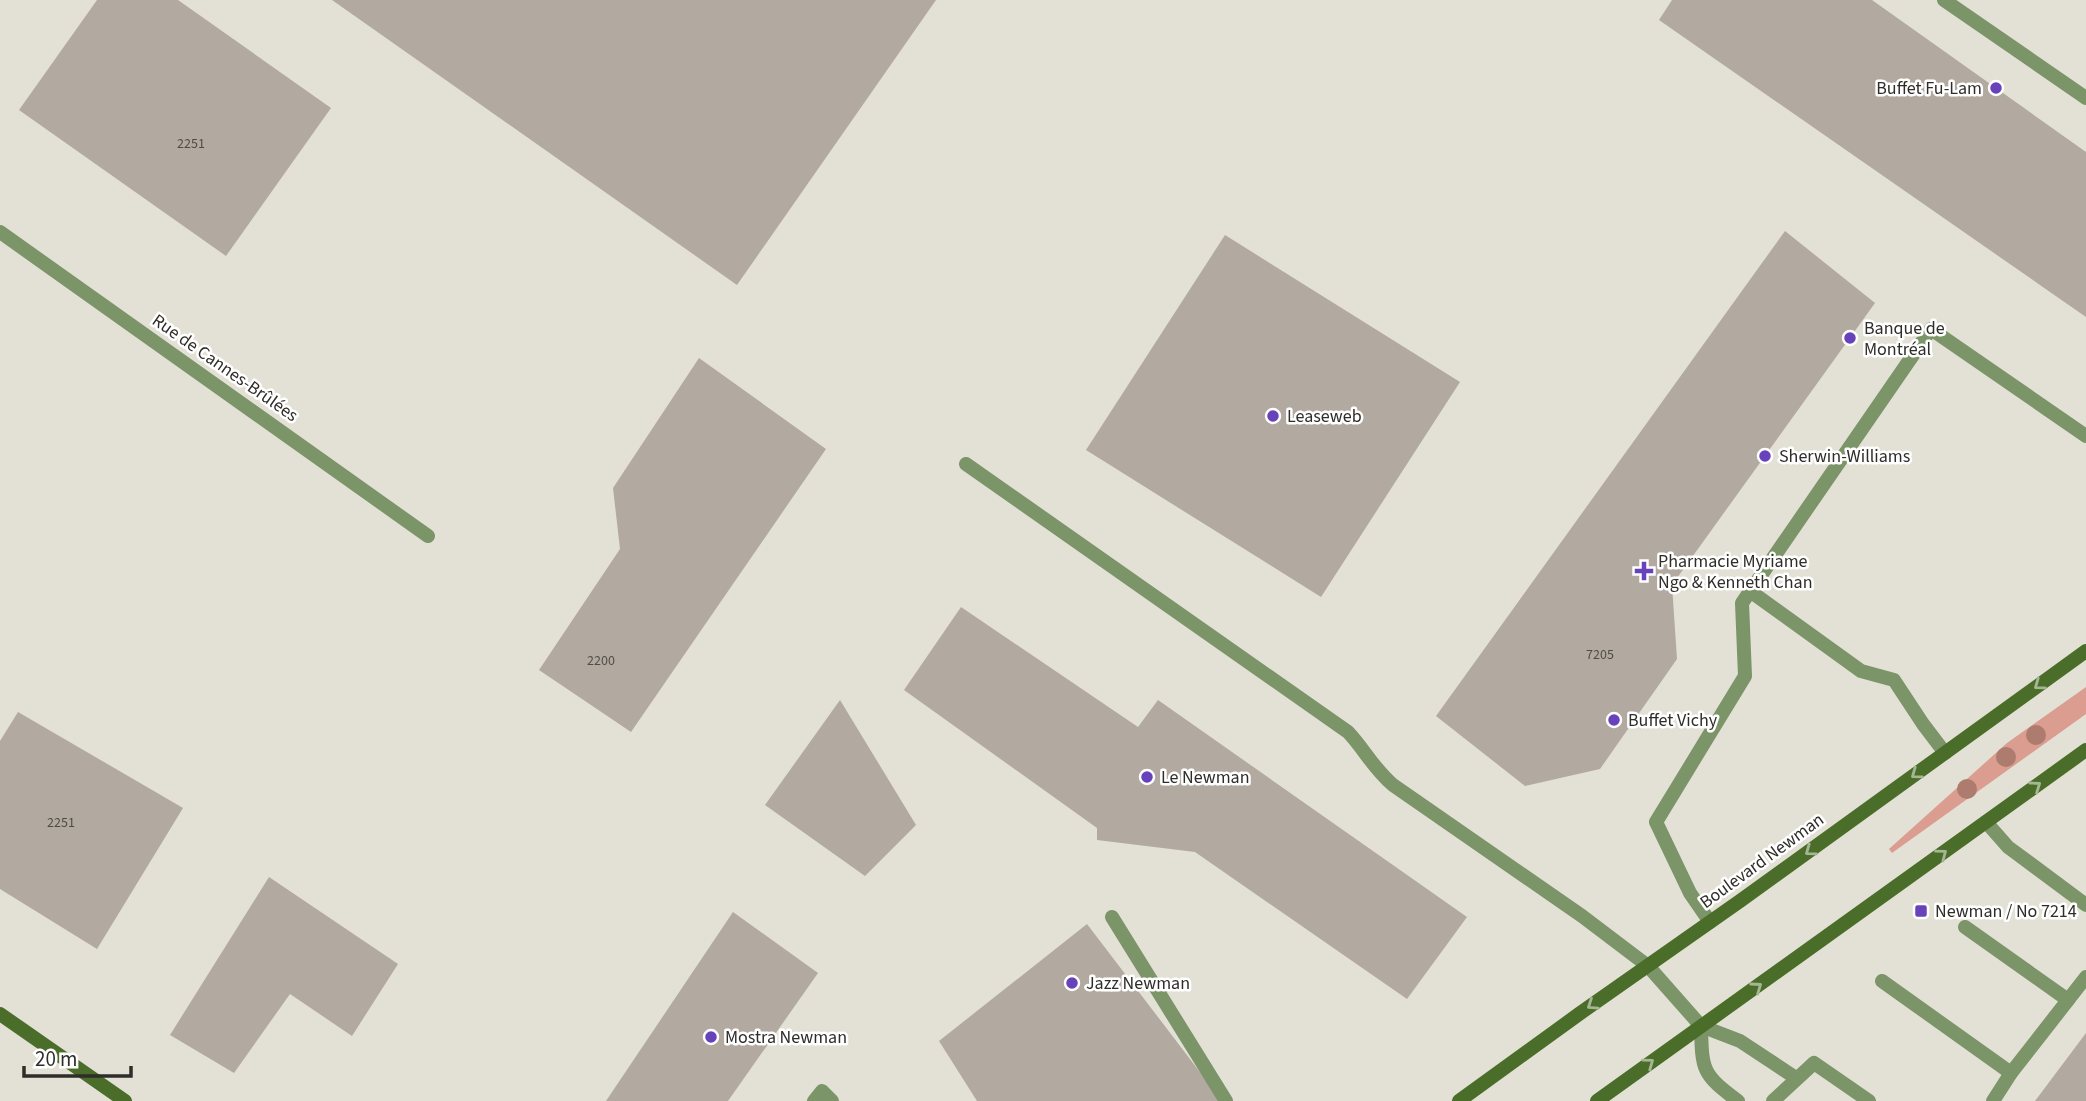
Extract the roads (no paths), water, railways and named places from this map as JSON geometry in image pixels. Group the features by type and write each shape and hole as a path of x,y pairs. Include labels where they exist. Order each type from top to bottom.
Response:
{"main road":[{"name":"Boulevard Newman","path":"1460,1101 2086,650"},
{"path":"1597,1101 2086,750"},
{"path":"0,1014 125,1101"}],"street":[{"path":"1944,0 2086,98"},
{"name":"Rue de Cannes-Brûlées","path":"0,232 428,536"},
{"path":"1710,922 1690,893 1656,822 1745,676 1742,603 1931,328 2086,436"},
{"path":"966,464 1348,732 1369,761 1393,785 1582,916 1648,966 1701,1026 1740,1041 1796,1078"},
{"path":"1750,591 1861,671 1894,680 1945,753"},
{"path":"1986,822 2008,847 2086,905"},
{"path":"1112,917 1226,1101"},
{"path":"1965,928 2068,1000"},
{"path":"1993,1101 2011,1073 2086,977"},
{"path":"1882,981 2011,1073"},
{"path":"1701,1026 1704,1066 1712,1082 1738,1101"},
{"path":"1773,1101 1814,1063 1869,1101"},
{"path":"814,1101 822,1091 832,1101"}],"place":[{"name":"Buffet Fu-Lam","path":"1996,88"},
{"name":"Banque de Montréal","path":"1850,338"},
{"name":"Leaseweb","path":"1273,416"},
{"name":"Sherwin-Williams","path":"1765,456"},
{"name":"Pharmacie Myriame Ngo & Kenneth Chan","path":"1644,571"},
{"name":"Buffet Vichy","path":"1614,720"},
{"name":"Le Newman","path":"1147,777"},
{"name":"Newman / No 7214","path":"1921,911"},
{"name":"Jazz Newman","path":"1072,983"},
{"name":"Mostra Newman","path":"711,1037"}]}
